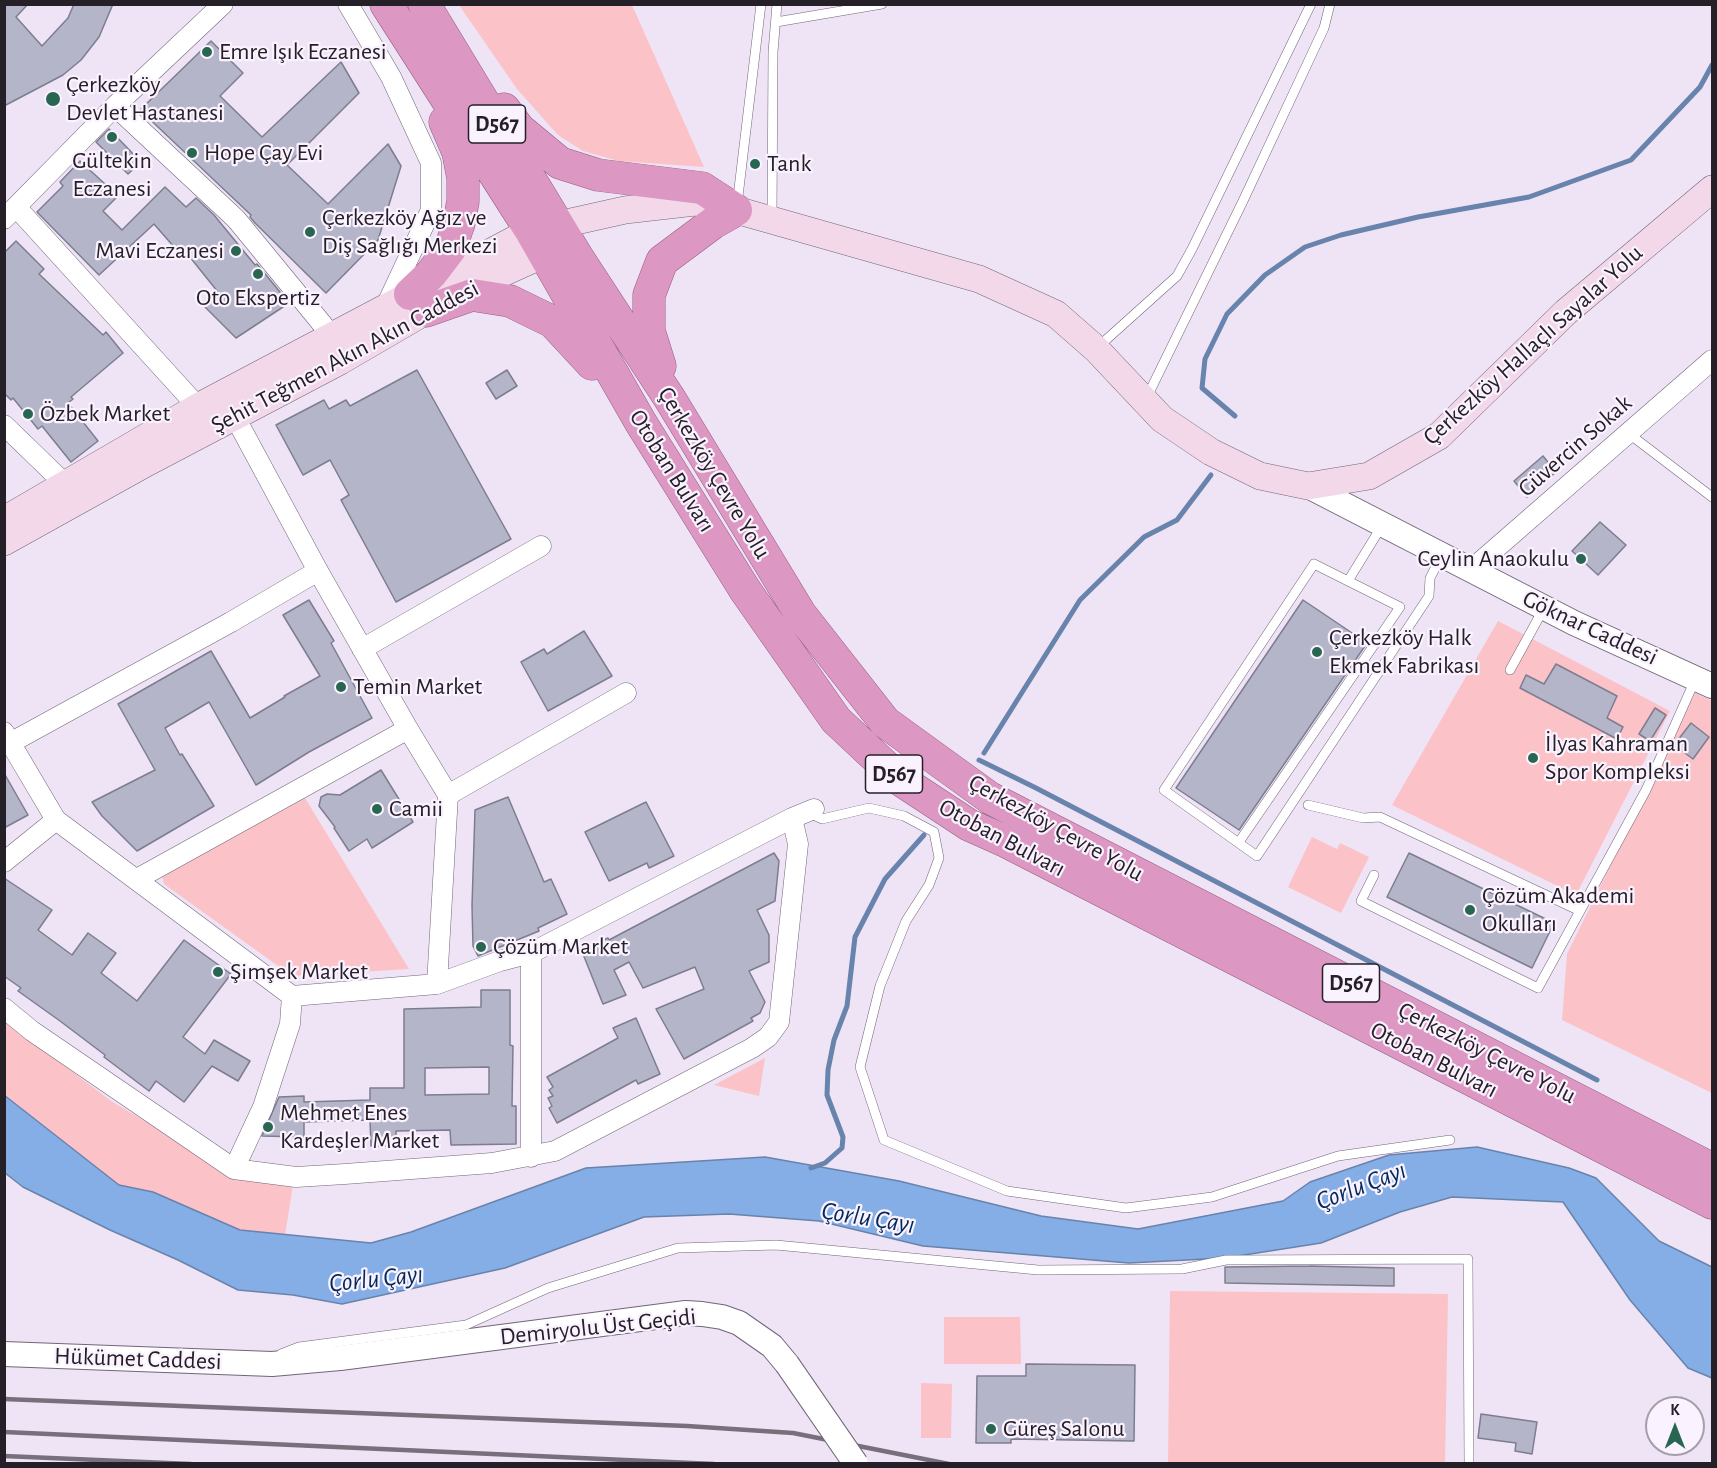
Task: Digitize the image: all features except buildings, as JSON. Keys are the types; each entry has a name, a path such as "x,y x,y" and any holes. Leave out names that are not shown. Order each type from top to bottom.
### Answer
{"highway":[{"name":"Otoban Bulvarı","path":"387,4 405,37 550,238"},
{"path":"425,4 519,129 560,163 598,175 702,188 736,210 662,261 649,295 649,330 670,399"},
{"name":"Otoban Bulvarı","path":"425,4 550,238 641,423 745,590 836,720 899,779 969,825 1029,853 1713,1203"},
{"path":"405,37 454,142 463,178 463,201 459,224 450,249 407,304"},
{"name":"Çerkezköy Çevre Yolu","path":"550,238 670,399 801,615 885,722 990,798 1713,1169"},
{"path":"407,304 472,295 510,301 552,322 581,351 641,423"}],"main road":[{"name":"Çerkezköy Hallaçlı Sayalar Yolu","path":"736,210 979,279 1056,314 1096,349 1162,419 1231,463 1260,476 1308,486 1369,476 1439,436 1566,312 1713,189"},
{"name":"Şehit Teğmen Akın Akın Caddesi","path":"4,520 198,407 332,336 550,238 736,210"},
{"name":"Şehit Teğmen Akın Akın Caddesi","path":"4,542 148,462 340,361 407,304"}],"street":[{"path":"198,407 11,213 115,106 223,4"},
{"path":"348,4 391,77 431,163 431,210 407,304"},
{"path":"115,106 236,219 332,336"},
{"name":"Güvercin Sokak","path":"1471,570 1713,360"},
{"path":"235,417 318,571 448,795 437,984"},
{"path":"4,425 66,484"},
{"name":"Göknar Caddesi","path":"1308,486 1544,608 1704,682"},
{"path":"362,649 541,546"},
{"path":"318,571 231,622 7,737 56,820 292,996 437,984 500,961 531,953 804,813"},
{"path":"448,795 626,693"},
{"path":"137,879 408,729"},
{"path":"4,1008 32,1031 234,1169 296,1177 492,1163 555,1151 672,1091 768,1037 779,1022 798,844 804,813"},
{"path":"4,862 56,820"},
{"path":"531,953 531,1156"},
{"path":"234,1169 263,1107 290,1024 292,996"},
{"name":"Demiryolu Üst Geçidi","path":"267,1364 340,1358 686,1313 722,1317 739,1323 772,1346 856,1464"},
{"name":"Hükümet Caddesi","path":"4,1354 267,1364"}],"lane":[{"path":"736,210 761,4"},
{"path":"772,220 773,52 777,4"},
{"path":"776,22 882,4"},
{"path":"1096,349 1177,276 1311,4"},
{"path":"1145,401 1243,201 1324,28 1330,4"},
{"path":"1628,433 1713,497"},
{"path":"1348,581 1383,525"},
{"path":"1239,843 1400,607 1314,564 1164,790 1239,843 1257,855 1429,596 1430,578 1443,555"},
{"path":"1510,670 1544,608"},
{"path":"1374,875 1360,901 1538,988 1704,682"},
{"path":"1308,805 1363,818 1380,817 1580,911"},
{"path":"804,813 822,819 869,808 904,816 934,832 939,858 929,885 906,921 880,986 860,1067 884,1140 1007,1191 1126,1208 1212,1197 1338,1156 1450,1140"},
{"path":"267,1364 299,1347 466,1325 548,1288 678,1248 776,1245 1038,1270 1182,1269 1226,1260 1468,1259 1469,1464"}],"shaded area":[{"path":"459,5 632,5 704,167 619,161 583,151 558,135 517,89"},
{"name":"İlyas Kahraman Spor Kompleksi","path":"1498,621 1670,711 1576,895 1392,805"},
{"path":"1695,693 1712,701 1712,1093 1562,1020 1567,954"},
{"path":"305,798 409,969 292,976 164,884 162,876"},
{"path":"1312,837 1337,849 1340,843 1369,857 1341,913 1288,887"},
{"path":"4,1020 111,1101 196,1151 293,1185 285,1235 240,1230 153,1192 119,1185 5,1095"},
{"path":"765,1058 759,1096 714,1085"},
{"path":"1170,1291 1448,1294 1445,1463 1168,1463"},
{"path":"944,1317 1020,1317 1021,1364 944,1364"},
{"path":"921,1383 952,1384 951,1438 921,1438"}],"water":[{"name":"Çorlu Çayı","path":"4,1095 119,1185 153,1192 240,1230 371,1243 411,1232 586,1168 765,1157 899,1181 1041,1216 1138,1229 1283,1201 1310,1182 1389,1155 1477,1147 1569,1168 1596,1178 1659,1241 1712,1267 1712,1378 1688,1368 1630,1300 1563,1202 1452,1197 1400,1212 1321,1243 1225,1258 1129,1263 923,1246 819,1221 729,1214 644,1217 505,1268 342,1304 293,1295 238,1290 23,1187 5,1173"}],"waterway":[{"path":"1235,416 1202,388 1205,359 1227,314 1265,275 1305,247 1341,235 1418,217 1529,197 1631,160 1700,87 1712,65"},
{"path":"984,753 1080,600 1144,537 1177,520 1211,475"},
{"path":"979,760 1597,1080"},
{"path":"811,1168 825,1163 842,1148 843,1137 827,1095 828,1070 834,1040 847,1006 855,937 885,879 924,835"}],"railway":[{"path":"4,1399 687,1426 793,1433 949,1464"},
{"path":"4,1432 714,1464"},
{"path":"4,1456 191,1464"}],"place":[{"name":"Emre Işık Eczanesi","path":"207,52"},
{"name":"Çerkezköy Devlet Hastanesi","path":"53,99"},
{"name":"Gültekin Eczanesi","path":"112,137"},
{"name":"Hope Çay Evi","path":"192,153"},
{"name":"Tank","path":"755,164"},
{"name":"Çerkezköy Ağız ve Diş Sağlığı Merkezi","path":"310,232"},
{"name":"Mavi Eczanesi","path":"236,251"},
{"name":"Oto Ekspertiz","path":"258,274"},
{"name":"Özbek Market","path":"28,414"},
{"name":"Ceylin Anaokulu","path":"1581,559"},
{"name":"Çerkezköy Halk Ekmek Fabrikası","path":"1317,652"},
{"name":"Temin Market","path":"341,687"},
{"name":"İlyas Kahraman Spor Kompleksi","path":"1533,758"},
{"name":"Camii","path":"377,809"},
{"name":"Çözüm Akademi Okulları","path":"1470,910"},
{"name":"Çözüm Market","path":"481,947"},
{"name":"Şimşek Market","path":"218,972"},
{"name":"Mehmet Enes Kardeşler Market","path":"268,1127"},
{"name":"Güreş Salonu","path":"991,1429"}]}
